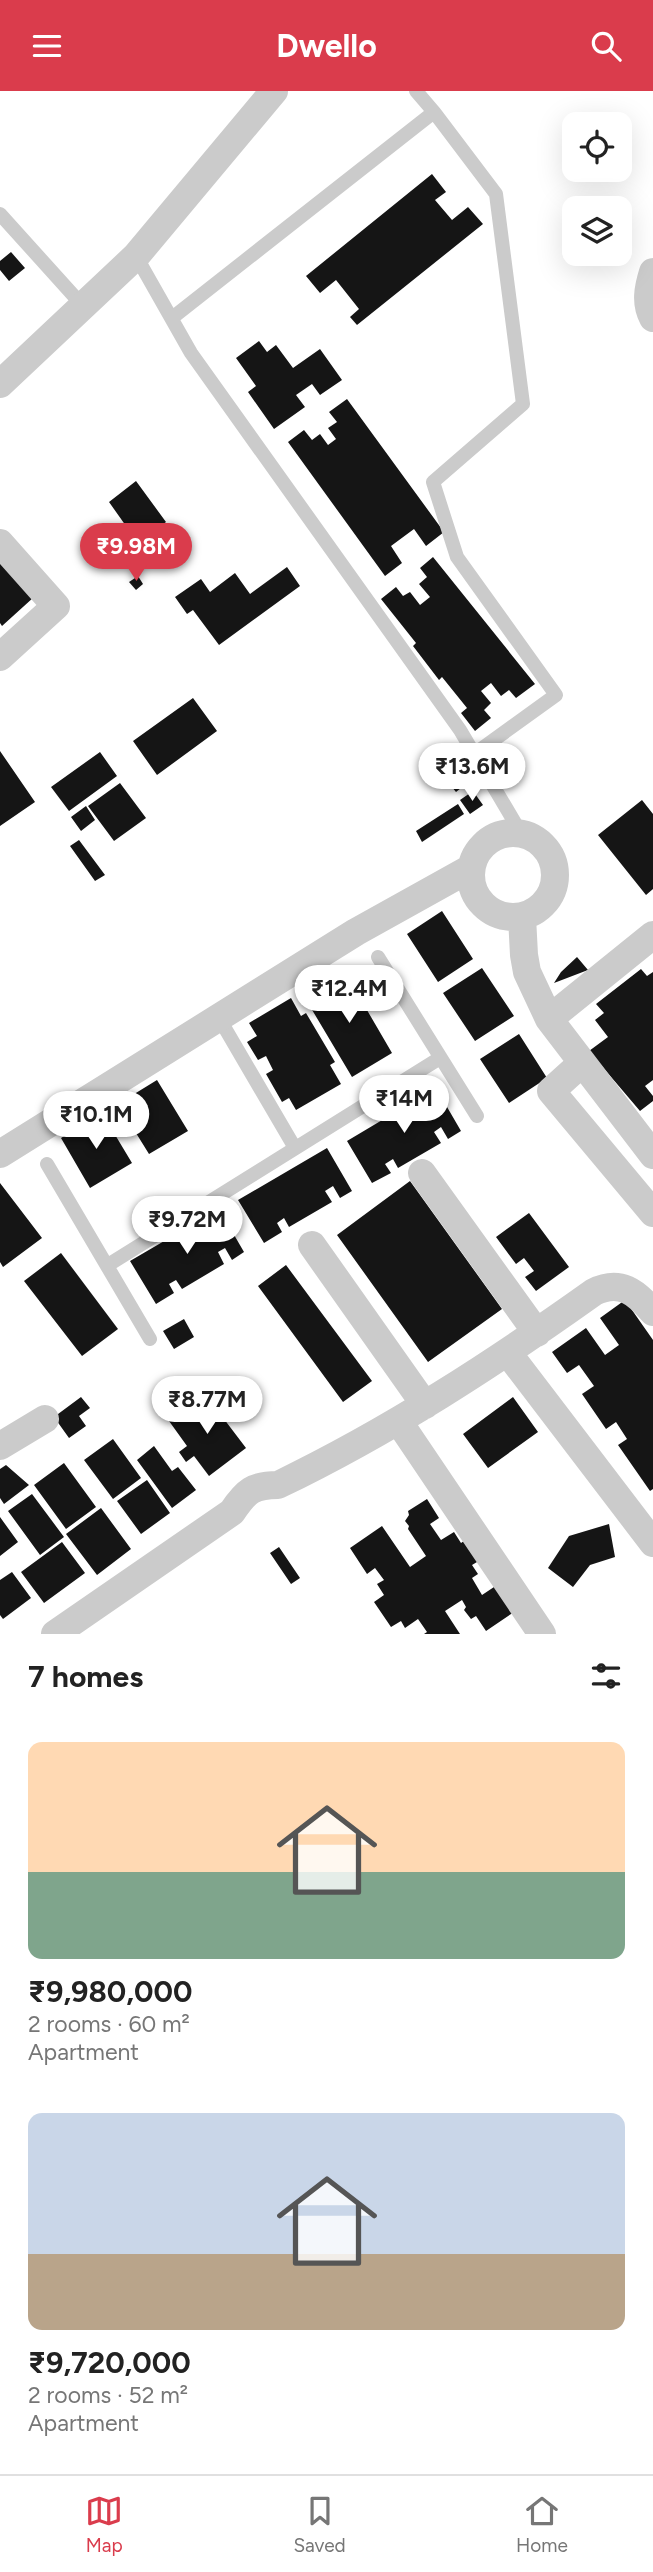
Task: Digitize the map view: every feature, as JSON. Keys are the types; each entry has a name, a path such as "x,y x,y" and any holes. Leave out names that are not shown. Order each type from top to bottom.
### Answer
{"street":[{"path":"0,384 136,256 275,91"},
{"path":"653,272 648,289 649,311 653,318"},
{"path":"0,543 56,606 0,657"},
{"path":"521,833 537,839 549,851 555,866 556,883 550,899 538,911 522,917 506,918 490,912 478,900 471,885 471,868 477,852 489,840 504,834 521,833"},
{"path":"0,1154 356,932 471,868"},
{"path":"522,917 527,972 549,1019 582,1063 649,1140"},
{"path":"549,1019 653,935"},
{"path":"582,1063 551,1091 653,1213"},
{"path":"422,1173 537,1333"},
{"path":"312,1245 425,1405"},
{"path":"55,1634 232,1513 241,1498 258,1485 278,1485 399,1422 508,1353 604,1287 619,1285 632,1291 653,1312"},
{"path":"508,1353 653,1543"},
{"path":"0,1446 45,1419"},
{"path":"399,1422 542,1634"}],"lane":[{"path":"416,91 496,194 523,404 433,482 457,557 556,695 473,755"},
{"path":"172,318 434,113"},
{"path":"0,214 83,306"},
{"path":"136,256 191,353 460,730 521,833"},
{"path":"378,957 477,1117"},
{"path":"219,1018 295,1148"},
{"path":"108,1265 440,1058"},
{"path":"47,1164 150,1339"}],"building":[{"path":"432,174 446,192 435,200 452,220 468,207 483,224 357,325 350,317 359,309 336,280 320,293 306,276"},
{"path":"11,252 25,268 9,281 0,270 0,261"},
{"path":"259,341 267,352 276,345 293,368 320,349 342,380 320,395 312,384 296,395 305,407 274,429 248,392 256,386 236,358"},
{"path":"347,399 444,532 426,546 414,529 391,546 402,563 385,576 288,442 304,430 312,440 320,434 328,445 336,439 328,428 337,422 329,412"},
{"path":"136,481 166,522 138,543 109,502"},
{"path":"433,557 535,684 516,698 509,690 501,696 491,683 481,691 491,703 484,710 491,718 475,731 461,713 467,708 442,677 439,680 413,646 416,643 381,599 396,587 403,596 410,592 420,605 430,597 419,584 427,577 420,568"},
{"path":"0,558 34,597 2,626 0,623"},
{"path":"287,567 300,586 219,645 193,610 187,614 175,597 201,579 210,592 235,573 250,594"},
{"path":"138,576 143,584 136,590 129,582"},
{"path":"193,698 217,731 157,775 133,741"},
{"path":"0,751 35,802 0,826"},
{"path":"100,752 117,776 69,811 51,787"},
{"path":"457,773 466,784 456,792 447,781"},
{"path":"120,783 146,818 114,841 88,806"},
{"path":"473,791 483,805 470,814 460,800"},
{"path":"642,800 653,814 653,889 646,895 598,835"},
{"path":"458,804 464,814 422,842 416,831"},
{"path":"86,806 95,820 81,831 71,817"},
{"path":"79,840 105,875 95,881 70,846"},
{"path":"442,911 473,959 438,982 407,934"},
{"path":"577,957 588,970 554,983 561,972"},
{"path":"482,968 514,1016 475,1041 443,993"},
{"path":"641,969 647,976 653,972 653,1080 645,1086 653,1096 653,1101 640,1111 589,1051 608,1037 595,1020 604,1013 596,1004"},
{"path":"346,974 392,1053 352,1077 305,998"},
{"path":"291,998 301,1016 306,1013 335,1062 330,1065 341,1084 296,1110 289,1098 282,1102 266,1074 273,1070 266,1056 258,1060 247,1042 257,1036 249,1023"},
{"path":"519,1034 547,1078 509,1103 480,1059"},
{"path":"157,1080 188,1131 149,1154 118,1104"},
{"path":"436,1088 461,1131 448,1139 441,1127 434,1132 441,1143 398,1168 393,1159 385,1164 391,1173 372,1183 347,1141"},
{"path":"102,1113 132,1163 90,1188 61,1138"},
{"path":"327,1148 352,1191 340,1198 333,1186 325,1191 332,1202 289,1227 284,1218 277,1223 282,1232 264,1243 238,1200"},
{"path":"410,1181 502,1309 428,1362 337,1235"},
{"path":"0,1183 42,1238 3,1267 0,1262"},
{"path":"219,1209 244,1252 232,1260 225,1248 218,1252 224,1264 182,1289 176,1280 169,1284 174,1293 156,1304 130,1261"},
{"path":"529,1213 569,1267 536,1291 525,1277 534,1271 524,1258 516,1264 496,1237"},
{"path":"61,1253 118,1329 82,1356 24,1281"},
{"path":"286,1265 372,1381 343,1402 258,1286"},
{"path":"625,1300 653,1340 653,1489 650,1491 618,1445 627,1439 616,1422 606,1429 582,1394 594,1386 579,1365 567,1373 552,1352 586,1328 605,1355 619,1345 600,1318"},
{"path":"184,1319 194,1337 174,1349 163,1331"},
{"path":"205,1394 246,1448 209,1476 194,1456 186,1462 179,1452 187,1446 169,1421"},
{"path":"81,1397 90,1408 79,1416 86,1426 69,1438 54,1417"},
{"path":"513,1397 538,1432 488,1468 463,1434"},
{"path":"113,1439 141,1478 113,1499 84,1460"},
{"path":"154,1446 172,1471 178,1467 196,1490 172,1508 137,1460"},
{"path":"64,1463 96,1507 66,1529 34,1485"},
{"path":"6,1465 29,1485 4,1504 0,1498 0,1469"},
{"path":"147,1480 170,1513 141,1534 117,1501"},
{"path":"32,1494 64,1537 40,1555 8,1511"},
{"path":"427,1499 439,1518 430,1524 441,1540 454,1532 461,1543 468,1538 482,1559 472,1565 478,1574 472,1578 482,1595 497,1585 514,1612 486,1631 476,1616 471,1619 464,1610 466,1607 462,1600 445,1611 460,1634 424,1634 427,1632 418,1619 405,1628 401,1621 391,1627 374,1602 384,1595 377,1584 384,1580 375,1568 367,1574 350,1548 382,1526 410,1567 426,1556 405,1521 409,1515 408,1511"},
{"path":"101,1508 131,1549 97,1575 66,1534"},
{"path":"0,1517 18,1542 0,1556"},
{"path":"609,1524 615,1557 590,1565 573,1587 548,1568 569,1536"},
{"path":"62,1542 85,1573 44,1603 21,1572"},
{"path":"279,1547 300,1578 291,1584 270,1553"},
{"path":"12,1572 31,1598 3,1619 0,1615 0,1580"}]}
